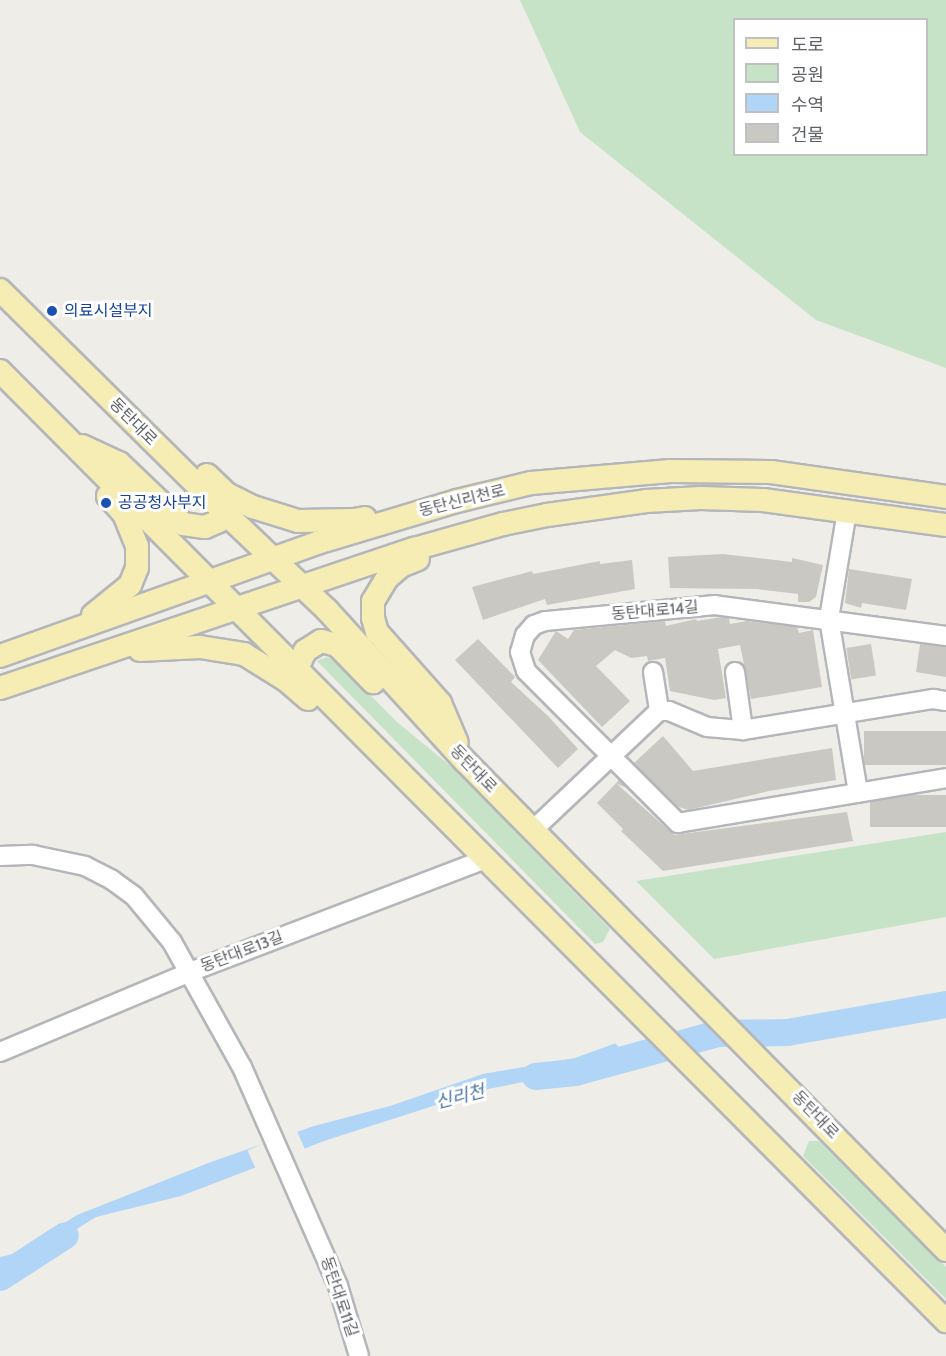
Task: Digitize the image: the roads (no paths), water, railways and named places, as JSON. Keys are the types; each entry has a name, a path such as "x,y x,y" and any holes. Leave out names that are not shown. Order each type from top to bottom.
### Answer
{"main road":[{"name":"동탄대로","path":"0,290 223,511 304,586 465,761 946,1250"},
{"path":"0,371 946,1321"},
{"path":"118,407 173,444 227,494 253,507 298,520 354,520 414,505 457,501"},
{"path":"68,439 119,463 183,525 205,527 219,521 223,511"},
{"path":"66,631 101,609 130,585 137,568 137,546 124,514 89,476 68,439"},
{"name":"동탄신리천로","path":"0,656 272,558 457,501 531,483 623,474 716,470 771,472 946,497"},
{"name":"동탄신리천로","path":"0,688 446,539 547,515 646,501 701,498 763,500 946,525"},
{"path":"465,761 440,703 377,632 373,618 373,602 380,587 401,566 449,550 518,532 547,515"},
{"path":"297,669 304,651 321,641 337,645 413,721 465,761"},
{"path":"102,653 200,647 244,654 286,680 417,789"}],"street":[{"path":"847,511 828,619 858,793"},
{"name":"동탄대로14길","path":"946,636 715,605 545,621 534,625 520,643 520,652 526,671 678,823 946,778"},
{"path":"653,672 659,711"},
{"path":"735,672 743,730"},
{"path":"533,830 659,711 669,711 707,727 743,730 933,699 946,701"},
{"path":"0,856 33,855 59,859 85,866 112,880 134,896 156,919 190,972"},
{"name":"동탄대로13길","path":"0,1052 190,972 486,859"},
{"name":"동탄대로11길","path":"190,972 242,1066 318,1238 338,1286 359,1356"}],"water":[{"path":"682,1019 691,1031 575,1072 483,1090 327,1140 181,1196 96,1217 0,1277 0,1257 17,1253 77,1215 211,1162 314,1126 390,1106 483,1074 575,1058"}],"waterway":[{"name":"신리천","path":"535,1076 575,1072 718,1033 787,1032 946,1004"},
{"name":"신리천","path":"0,1277 65,1235"}],"place":[{"name":"의료시설부지","path":"52,311"},
{"name":"공공청사부지","path":"106,503"}]}
